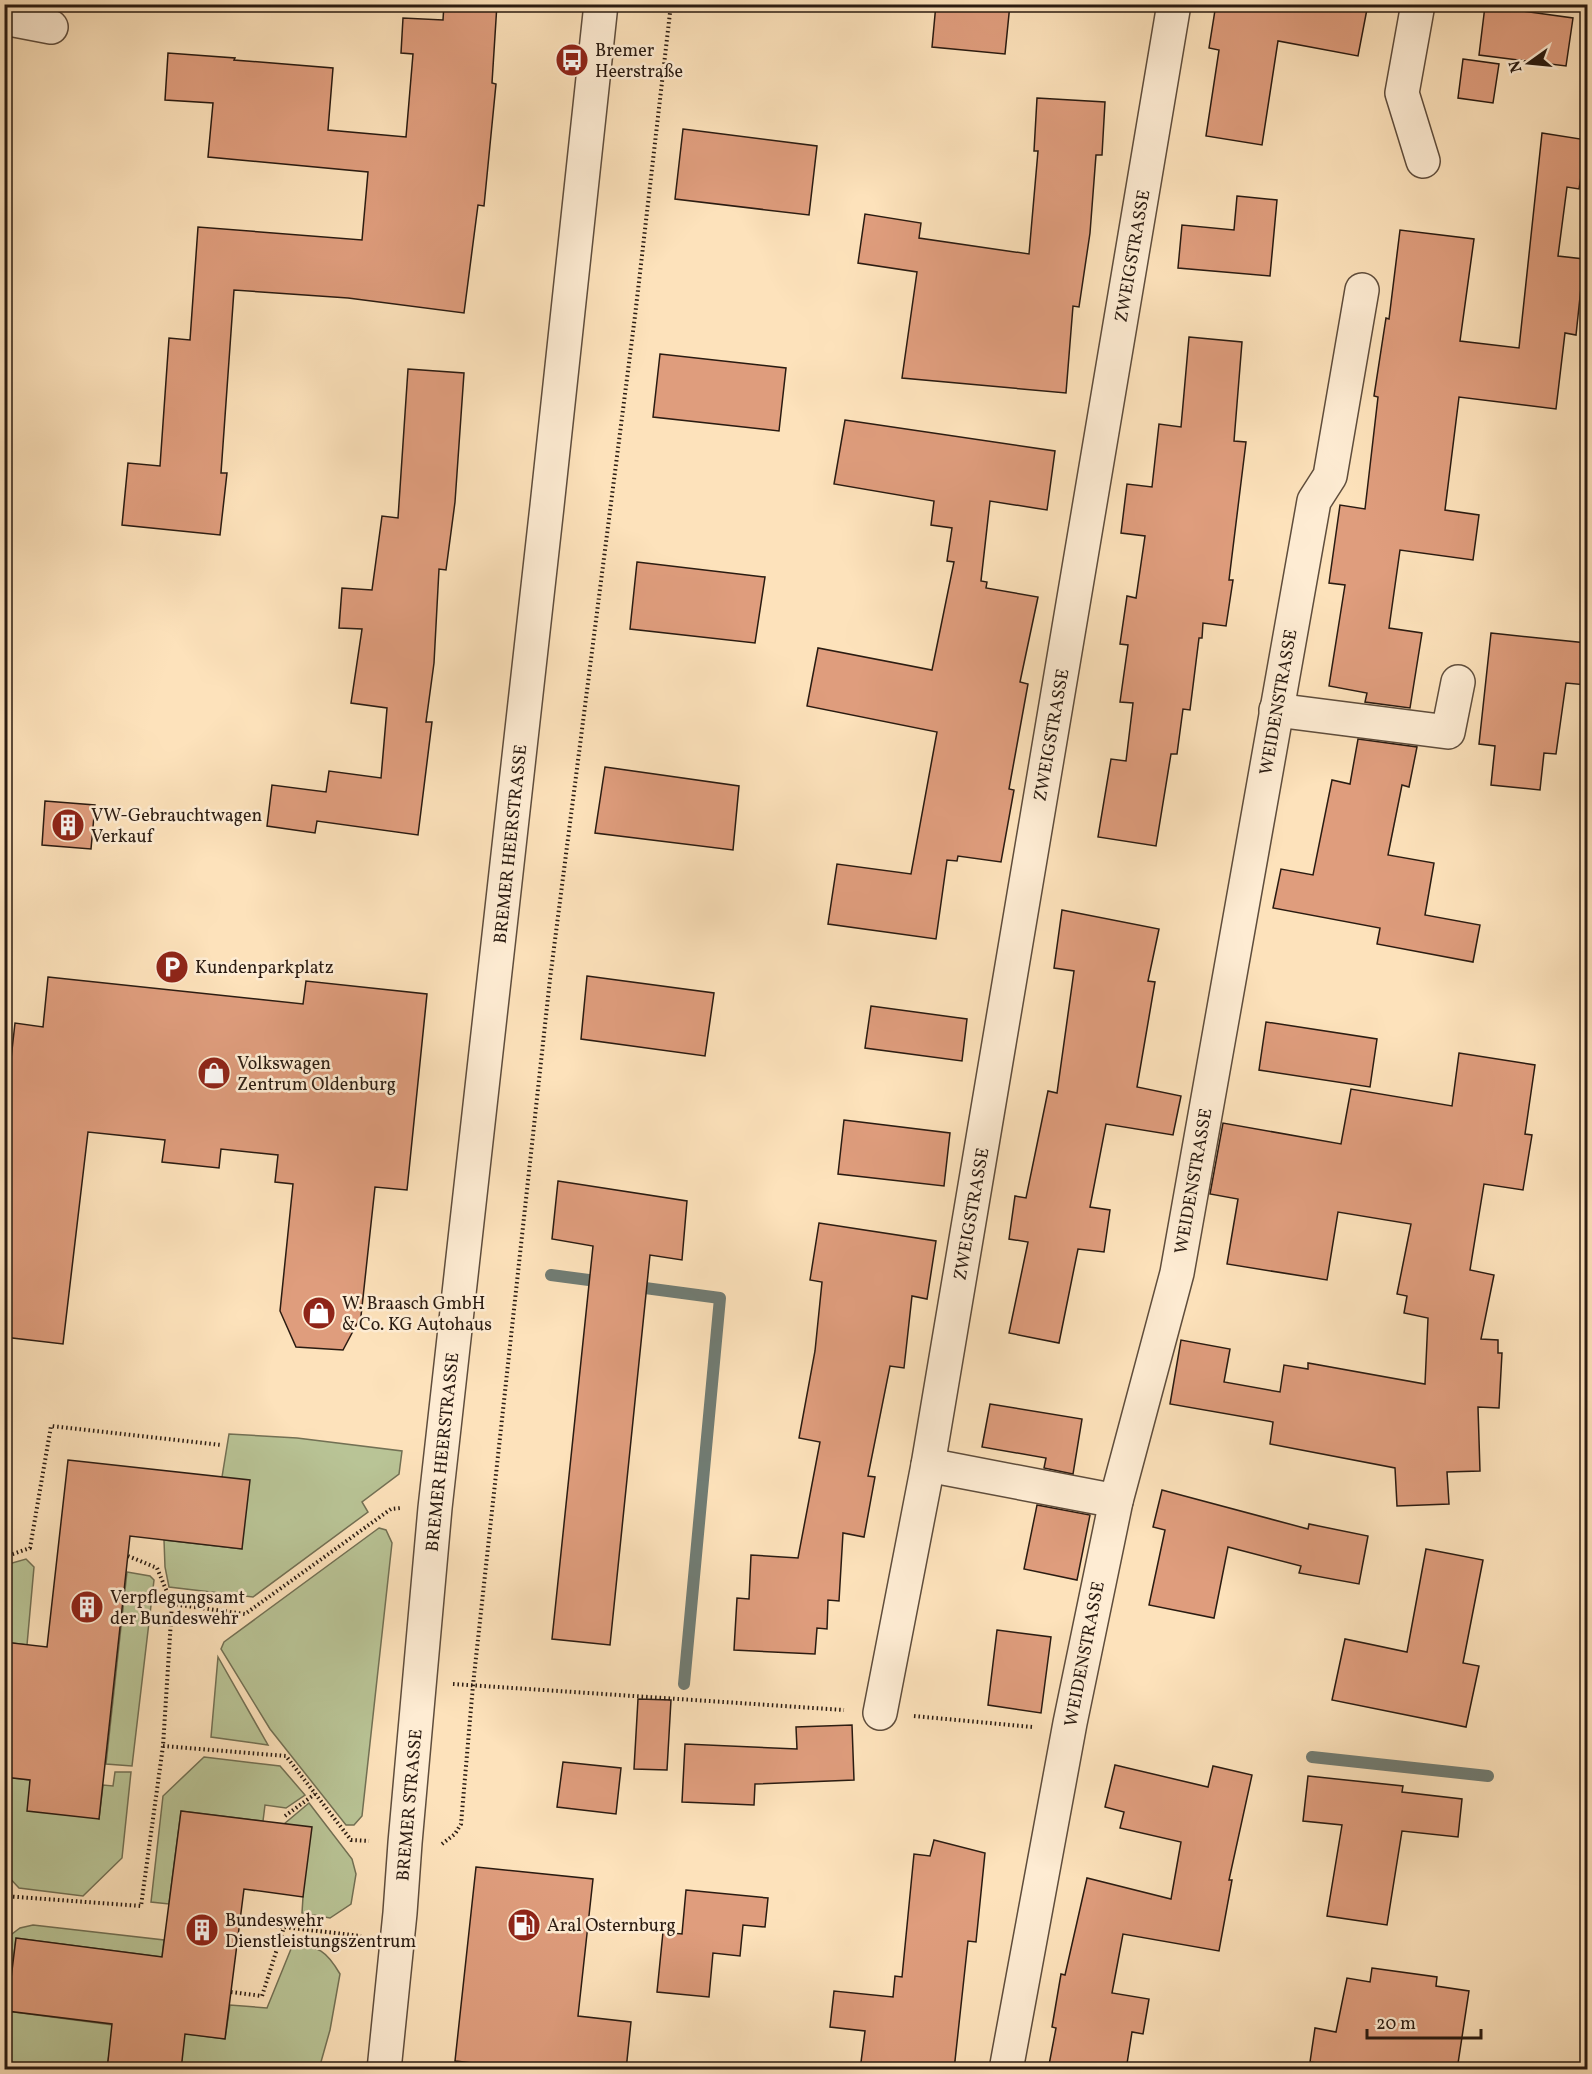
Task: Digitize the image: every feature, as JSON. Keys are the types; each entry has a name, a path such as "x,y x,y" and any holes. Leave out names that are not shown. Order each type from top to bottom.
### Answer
{"street":[{"name":"BREMER HEERSTRASSE","path":"419,1683 435,1509 601,4"},
{"name":"ZWEIGSTRASSE","path":"880,1713 928,1465 1174,4"},
{"path":"1418,4 1402,93 1423,161"},
{"path":"4,18 51,27"},
{"name":"WEIDENSTRASSE","path":"1005,2070 1069,1731 1116,1501 1177,1273 1314,501 1330,476 1362,290"},
{"path":"1276,710 1448,732 1458,682"},
{"path":"928,1465 1116,1501"},
{"name":"BREMER STRASSE","path":"384,2070 419,1683"}],"path":[{"path":"163,1746 286,1756 351,1840 441,1845 454,1834 461,1824 473,1685 550,979 635,316 671,4"},
{"path":"4,1557 30,1548 51,1426 221,1444"},
{"path":"172,1604 245,1614 391,1509 435,1509"},
{"path":"4,1896 141,1906 163,1746 172,1604 157,1568 128,1556"},
{"path":"473,1685 880,1713 1069,1731"},
{"path":"285,1816 315,1794"},
{"path":"240,1922 397,1941"},
{"path":"231,1992 262,1996 284,1927"}],"green space":[{"path":"229,1434 297,1438 402,1451 399,1474 362,1502 368,1512 253,1597 169,1587 165,1567 164,1540 242,1549 222,1477"},
{"path":"379,1528 386,1530 392,1543 362,1816 354,1825 346,1825 270,1729 221,1649 224,1642"},
{"path":"26,1559 34,1567 27,1645 5,1642 5,1565"},
{"path":"127,1572 150,1576 154,1580 132,1766 106,1764"},
{"path":"218,1657 268,1745 211,1737"},
{"path":"204,1757 280,1766 305,1795 286,1808 265,1805 263,1821 181,1811 169,1904 151,1902 163,1796"},
{"path":"115,1772 131,1772 122,1858 83,1896 19,1888 5,1873 4,1777 30,1780 99,1819 103,1785 113,1786"},
{"path":"309,1803 352,1859 356,1874 351,1904 330,1918 302,1913 303,1897 284,1824"},
{"path":"33,1925 164,1940 162,1957 16,1938 7,2011 113,2025 107,2069 5,2070 4,1940 20,1928"},
{"path":"293,1944 321,1951 340,1974 330,2030 319,2069 181,2070 181,2033 225,2039 230,2005 267,2008"}],"building":[{"path":"444,4 497,4 492,83 496,84 484,206 478,205 464,313 348,298 234,290 221,473 227,473 220,535 122,525 128,463 160,466 169,338 190,340 198,227 362,240 368,172 208,157 213,103 165,100 168,53 333,68 328,130 406,137 413,54 401,53 403,18 443,20"},
{"path":"936,4 1010,4 1005,54 932,47"},
{"path":"1216,4 1368,4 1358,56 1278,41 1262,145 1206,136 1219,50 1209,48"},
{"path":"1485,6 1573,18 1566,66 1479,55"},
{"path":"1463,59 1499,64 1493,103 1458,98"},
{"path":"1037,98 1105,102 1102,155 1096,155 1090,233 1079,307 1073,306 1066,393 902,378 917,272 858,263 865,214 921,223 919,238 1029,254 1038,151 1034,151"},
{"path":"683,129 817,146 809,215 675,199"},
{"path":"1542,133 1587,140 1579,189 1567,187 1558,256 1584,259 1576,335 1565,333 1556,409 1459,397 1445,510 1479,515 1473,560 1400,550 1389,628 1422,633 1410,708 1365,702 1367,693 1329,686 1345,585 1329,583 1340,505 1365,509 1378,397 1374,396 1386,318 1389,319 1400,230 1474,239 1460,341 1519,348"},
{"path":"1237,196 1277,200 1270,276 1178,268 1182,225 1234,230"},
{"path":"1189,337 1242,342 1234,441 1246,442 1229,580 1233,580 1226,626 1203,623 1190,710 1183,709 1177,754 1171,754 1156,846 1098,837 1111,759 1126,761 1133,703 1120,702 1128,645 1120,644 1127,596 1136,598 1145,536 1121,533 1127,484 1152,487 1159,424 1181,427"},
{"path":"660,354 786,368 779,431 653,417"},
{"path":"408,369 464,373 455,502 446,570 439,569 434,663 426,722 432,722 418,835 317,821 315,833 267,826 272,785 326,792 329,771 381,778 387,708 351,703 362,629 339,628 342,588 372,590 382,516 398,518"},
{"path":"845,420 1055,451 1047,510 990,501 981,581 987,582 986,588 1038,597 1020,682 1028,684 1009,789 1014,790 1001,862 958,856 957,861 947,860 936,939 828,924 837,864 911,874 937,732 807,706 818,648 932,670 954,562 947,561 952,528 931,525 934,501 834,484"},
{"path":"637,562 765,577 755,643 630,629"},
{"path":"1491,633 1587,643 1587,685 1566,683 1556,754 1544,753 1540,790 1491,785 1495,746 1479,744"},
{"path":"1358,739 1417,747 1409,787 1402,785 1388,855 1434,863 1425,915 1480,925 1473,962 1377,944 1380,928 1273,908 1281,869 1313,875 1332,780 1350,784"},
{"path":"605,767 739,786 733,850 595,833"},
{"name":"VW-Gebrauchtwagen Verkauf","path":"45,801 95,805 91,849 42,845"},
{"path":"1062,910 1159,929 1148,981 1155,982 1137,1087 1181,1096 1173,1135 1106,1124 1090,1207 1110,1210 1104,1252 1078,1249 1059,1343 1009,1333 1028,1242 1009,1239 1015,1196 1026,1198 1048,1091 1057,1093 1074,971 1054,968"},
{"path":"587,976 714,993 705,1056 581,1039"},
{"path":"48,977 303,1004 306,981 427,994 407,1190 375,1187 361,1316 343,1350 296,1347 280,1311 293,1184 275,1182 278,1155 221,1149 219,1168 162,1162 165,1140 88,1132 63,1344 4,1337 4,1122 15,1023 43,1027"},
{"path":"871,1006 967,1019 962,1061 865,1048"},
{"path":"1266,1022 1377,1039 1370,1087 1259,1070"},
{"path":"1459,1053 1535,1065 1525,1134 1532,1135 1523,1190 1484,1184 1470,1270 1494,1275 1481,1339 1498,1340 1498,1353 1502,1353 1499,1408 1478,1407 1480,1471 1447,1472 1449,1504 1397,1506 1395,1468 1270,1444 1273,1422 1170,1404 1181,1340 1230,1349 1224,1382 1280,1392 1284,1365 1308,1369 1308,1363 1425,1384 1428,1318 1404,1313 1407,1296 1397,1294 1411,1224 1338,1212 1327,1280 1227,1264 1238,1199 1210,1194 1223,1123 1341,1144 1351,1089 1452,1106"},
{"path":"844,1120 950,1133 944,1186 838,1174"},
{"path":"558,1181 687,1201 682,1260 650,1255 610,1645 552,1639 593,1246 552,1239"},
{"path":"819,1223 936,1241 927,1299 912,1296 904,1368 890,1366 868,1476 875,1477 864,1537 843,1533 839,1601 828,1600 827,1629 817,1628 815,1654 734,1650 737,1598 749,1599 751,1555 798,1558 820,1442 799,1438 815,1351 822,1282 810,1280"},
{"path":"990,1404 1082,1419 1073,1474 1044,1468 1046,1458 982,1447"},
{"name":"Verpflegungsamt der Bundeswehr","path":"68,1460 250,1480 242,1549 130,1536 99,1819 27,1811 30,1780 4,1777 4,1642 47,1647"},
{"path":"1162,1490 1308,1529 1309,1524 1368,1536 1359,1584 1299,1573 1301,1566 1228,1547 1214,1618 1149,1605 1165,1530 1153,1527"},
{"path":"1037,1505 1090,1515 1077,1580 1024,1569"},
{"path":"1426,1549 1483,1560 1463,1663 1479,1666 1466,1727 1332,1700 1345,1639 1407,1652"},
{"path":"997,1630 1051,1637 1041,1713 988,1705"},
{"path":"638,1699 671,1700 667,1770 634,1769"},
{"path":"852,1725 854,1780 755,1784 754,1805 682,1802 685,1744 797,1749 796,1727"},
{"path":"563,1762 621,1768 616,1814 557,1807"},
{"path":"1115,1765 1208,1787 1213,1766 1252,1775 1229,1880 1232,1880 1219,1951 1123,1934 1112,1993 1149,1999 1143,2034 1132,2032 1126,2070 1048,2070 1056,2028 1052,2027 1061,1974 1065,1975 1087,1878 1171,1899 1181,1842 1120,1828 1124,1812 1105,1807"},
{"path":"1308,1776 1403,1786 1402,1792 1462,1799 1458,1837 1402,1831 1387,1925 1327,1916 1342,1825 1303,1821"},
{"name":"Bundeswehr Dienstleistungszentrum","path":"181,1811 312,1827 303,1897 244,1889 225,2039 185,2034 181,2070 107,2070 112,2024 7,2011 16,1938 162,1957"},
{"path":"934,1840 985,1853 976,1942 968,1941 954,2070 860,2070 865,2031 830,2027 834,1991 893,1997 895,1976 902,1977 914,1854 930,1856"},
{"path":"476,1867 593,1879 578,2016 631,2022 626,2070 537,2070 455,2061"},
{"path":"686,1890 768,1898 765,1927 743,1925 740,1956 713,1953 709,1997 657,1992 663,1932 682,1934"},
{"path":"1372,1968 1437,1977 1436,1986 1469,1991 1457,2070 1361,2070 1310,2062 1315,2028 1336,2032 1347,1978 1370,1982"}],"waterway":[{"path":"551,1275 604,1282"},
{"path":"630,1286 720,1298 684,1684"},
{"path":"1312,1757 1488,1776"}],"place":[{"name":"Bremer Heerstraße","path":"572,60"},
{"name":"VW-Gebrauchtwagen Verkauf","path":"68,825"},
{"name":"Kundenparkplatz","path":"172,967"},
{"name":"Volkswagen Zentrum Oldenburg","path":"214,1073"},
{"name":"W. Braasch GmbH & Co. KG Autohaus","path":"319,1313"},
{"name":"Verpflegungsamt der Bundeswehr","path":"87,1607"},
{"name":"Aral Osternburg","path":"524,1925"},
{"name":"Bundeswehr Dienstleistungszentrum","path":"202,1930"}]}
